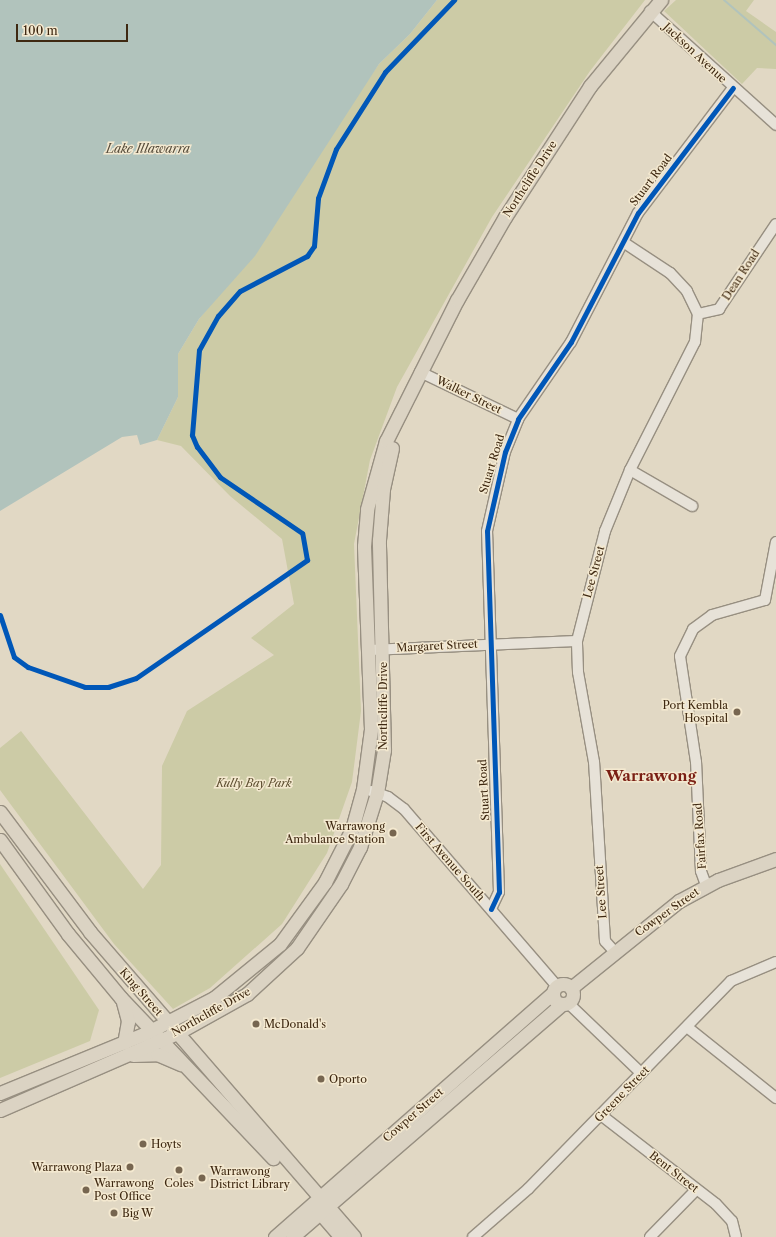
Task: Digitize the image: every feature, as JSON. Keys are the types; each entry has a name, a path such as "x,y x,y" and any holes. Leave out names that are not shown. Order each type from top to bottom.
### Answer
{"main road":[{"name":"Northcliffe Drive","path":"0,1110 116,1058 157,1035 168,1022 232,985 293,930 341,853 363,789 370,729 369,650 364,546 367,509 386,441 420,372 505,217 590,86 650,11 661,0"},
{"name":"Northcliffe Drive","path":"0,1093 124,1043 177,1032 247,994 297,948 341,884 360,847 377,792 384,750 378,540 383,488 393,442 420,372"},
{"name":"King Street","path":"0,812 90,932 177,1032 320,1205 341,1237"},
{"name":"King Street","path":"0,840 68,934 122,998 320,1205 354,1237"},
{"name":"Cowper Street","path":"571,988 650,921 706,885 776,859"},
{"path":"571,988 573,998 565,1004 555,990 571,988"},
{"name":"Cowper Street","path":"292,1237 320,1205 555,990"},
{"path":"122,998 128,1021 124,1043"},
{"name":"Cowper Street","path":"275,1237 320,1205 565,1004"},
{"path":"116,1058 157,1054 190,1069"}],"street":[{"name":"Jackson Avenue","path":"650,11 733,88 776,125"},
{"name":"Stuart Road","path":"491,909 499,892 488,644 487,530 493,490 518,419 571,342 638,213 733,88"},
{"name":"Dean Road","path":"698,314 719,309 776,224"},
{"path":"623,242 670,273 687,291 698,314"},
{"name":"Lee Street","path":"614,951 605,941 594,762 578,672 577,641 605,531 630,470 695,342 698,314"},
{"name":"Walker Street","path":"420,372 518,419"},
{"path":"630,470 692,506"},
{"name":"Fairfax Road","path":"706,885 701,871 696,762 680,656 683,643 694,629 712,615 765,600 776,542"},
{"name":"Margaret Street","path":"369,650 577,641"},
{"name":"First Avenue South","path":"363,789 377,792 404,809 491,909 555,990"},
{"name":"Greene Street","path":"473,1237 601,1115 731,981 776,962"},
{"path":"565,1004 641,1073"},
{"path":"687,1027 776,1098"},
{"name":"Bent Street","path":"601,1115 696,1190 732,1221 736,1237"},
{"path":"650,1237 696,1190"}],"green space":[{"name":"Kully Bay Park","path":"437,0 645,0 590,71 492,217 397,387 370,460 354,544 361,711 352,782 327,853 282,924 210,988 173,1009 114,944 0,790 0,748 21,731 143,889 161,865 162,766 187,711 274,655 251,638 294,604 282,539 230,496 181,446 157,440 178,397 178,354 199,319 224,288 379,64 410,34"},
{"path":"676,0 754,0 746,11 776,32 776,69 757,68 742,84 664,11"},
{"path":"0,864 99,1010 90,1041 0,1078"}],"water":[{"name":"Lake Illawarra","path":"0,0 437,0 410,34 379,64 255,256 199,319 178,354 178,397 157,440 140,445 137,435 122,437 0,511"}],"waterway":[{"path":"724,0 776,45"}],"cycle path":[{"path":"0,615 14,657 28,667 85,687 108,687 136,678 307,560 302,533 220,477 197,447 192,435 199,350 218,316 240,291 307,256 314,246 318,198 336,149 385,72 454,0"},
{"path":"491,909 499,892 487,531 505,452 518,419 571,342 638,213 733,88"}],"place":[{"name":"Port Kembla Hospital","path":"737,712"},
{"name":"Warrawong Ambulance Station","path":"393,833"},
{"name":"McDonald's","path":"256,1024"},
{"name":"Oporto","path":"321,1079"},
{"name":"Hoyts","path":"143,1144"},
{"name":"Warrawong Plaza","path":"130,1167"},
{"name":"Coles","path":"179,1170"},
{"name":"Warrawong District Library","path":"202,1178"},
{"name":"Warrawong Post Office","path":"86,1190"},
{"name":"Big W","path":"114,1213"}],"district":[{"name":"Warrawong","path":"651,776"}]}
